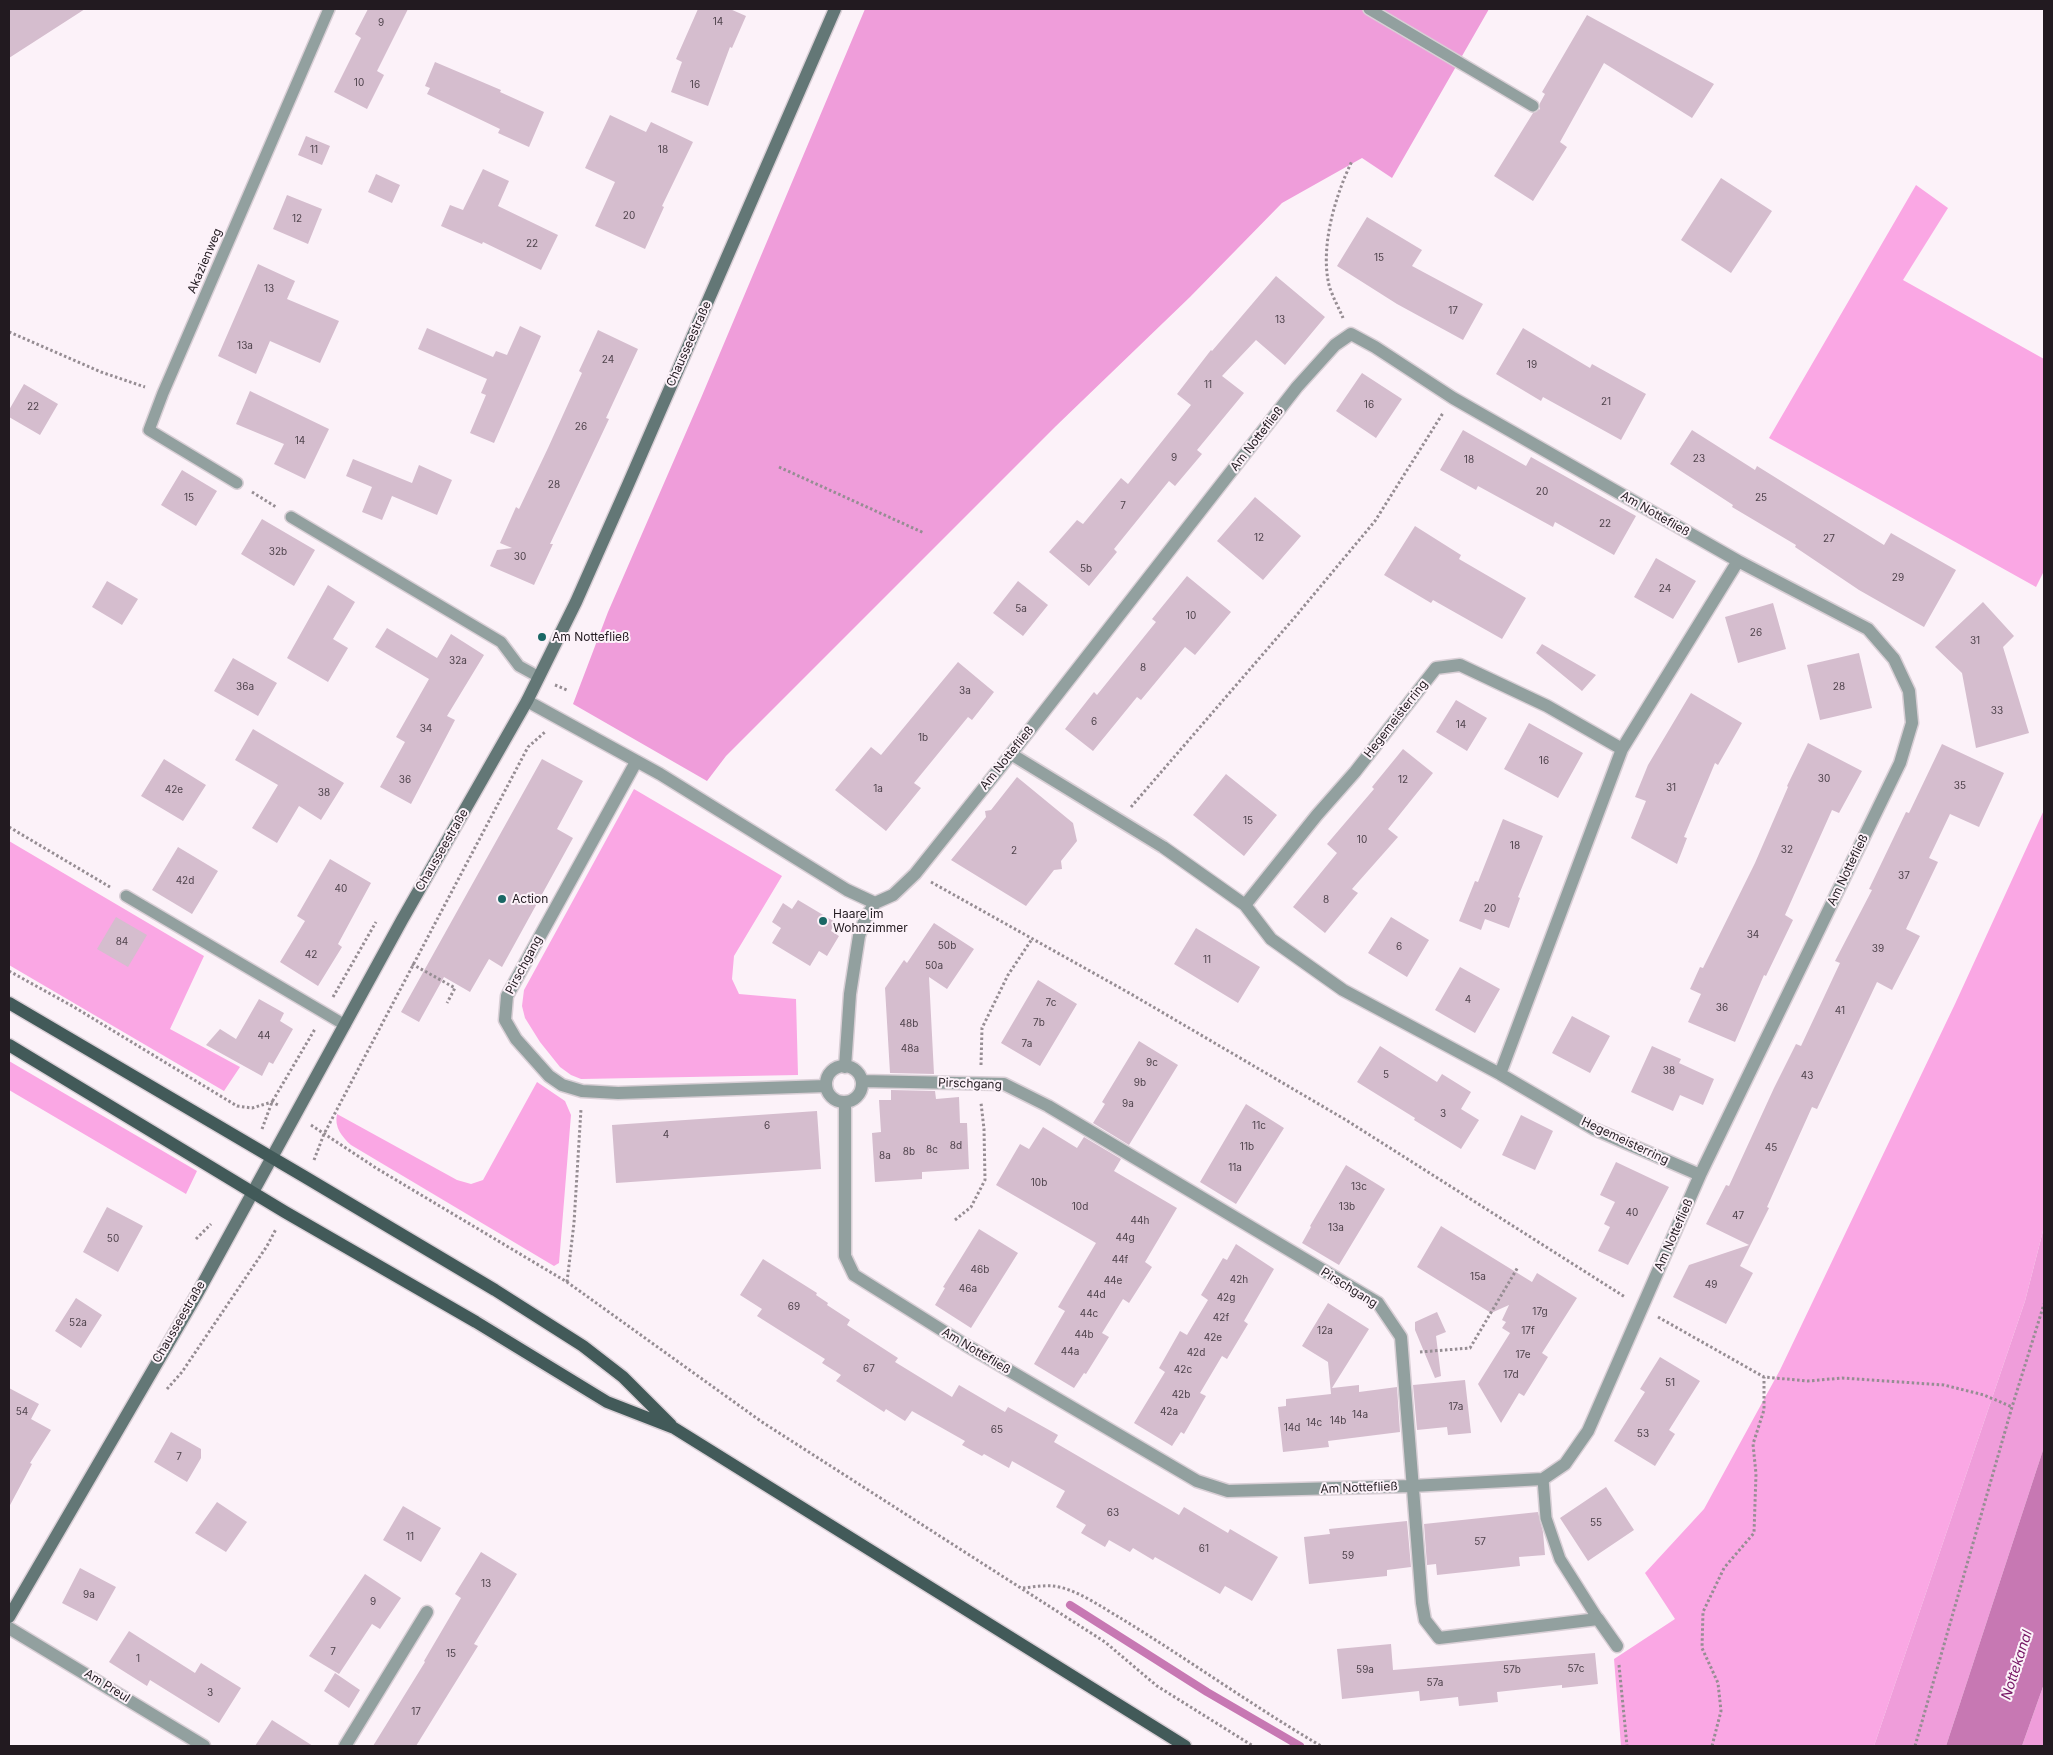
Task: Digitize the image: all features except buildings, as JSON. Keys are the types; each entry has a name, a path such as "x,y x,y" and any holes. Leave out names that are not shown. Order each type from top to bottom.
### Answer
{"main road":[{"name":"Chausseestraße","path":"9,1617 196,1296 345,1024 527,701 576,602 835,9"},
{"path":"9,1003 495,1290 583,1346 623,1376 674,1428"},
{"path":"9,1045 253,1192 476,1322 607,1402 674,1428 1185,1746"}],"street":[{"name":"Am Nottefließ","path":"845,1102 845,1256 854,1275 964,1344 1197,1481 1228,1491 1412,1486 1543,1479 1565,1464 1588,1430 1700,1175 1900,763 1912,723 1909,692 1894,659 1868,629 1738,562 1452,398 1375,347 1351,334 1335,345 1298,387 915,874 893,895 875,903"},
{"path":"1500,1074 1622,749 1738,562"},
{"name":"Hegemeisterring","path":"1245,905 1317,815 1355,772 1436,668 1460,665 1547,706 1622,749"},
{"path":"527,701 556,715 660,774 847,890 875,903 865,919 859,936 850,994 845,1067"},
{"name":"Hegemeisterring","path":"1011,754 1163,847 1245,905 1271,939 1343,990 1500,1074 1594,1129 1700,1175"},
{"name":"Pirschgang","path":"636,762 507,996 505,1020 516,1039 550,1076 562,1085 582,1091 618,1093 826,1086"},
{"path":"845,1067 856,1071 862,1081 858,1095 852,1100 845,1102 832,1098 826,1086 827,1078 832,1072 838,1068 845,1067"},
{"name":"Pirschgang","path":"862,1081 1004,1084 1048,1106 1378,1303 1401,1337 1412,1486 1425,1620 1439,1638 1598,1619"},
{"path":"345,1746 427,1612"},
{"path":"1598,1619 1617,1646"},
{"name":"Am Preul","path":"9,1628 204,1746"}],"lane":[{"name":"Akazienweg","path":"237,483 149,430 163,393 329,9"},
{"path":"1369,9 1533,106"},
{"path":"291,517 501,642 519,666 539,677"},
{"path":"126,896 345,1024"},
{"path":"1543,1479 1546,1518 1560,1559 1598,1619"}],"path":[{"path":"1351,334 1330,286 1328,264 1329,229 1344,178 1352,161"},
{"path":"9,332 101,372 163,393"},
{"path":"1120,821 1375,521 1452,398"},
{"path":"779,467 924,533"},
{"path":"237,483 291,517"},
{"path":"556,715 546,732 528,747 324,1134 376,1168 567,1282 762,1422 1105,1642 1157,1686 1252,1746"},
{"path":"9,827 126,896"},
{"path":"915,874 1131,994 1346,1120 1642,1308 1764,1377 1808,1381 1842,1378 1944,1385 1984,1395 2012,1407"},
{"path":"9,971 74,1007 237,1106 252,1108 272,1102 377,920"},
{"path":"412,964 455,988 447,1003"},
{"path":"567,1282 574,1223 582,1091"},
{"path":"204,1224 209,1228"},
{"path":"162,1393 182,1372 258,1257"},
{"path":"1402,1353 1470,1348 1518,1267"},
{"path":"1915,1746 2012,1407 2044,1304"},
{"path":"1712,1746 1721,1711 1718,1683 1702,1648 1703,1612 1724,1568 1754,1533 1756,1474 1753,1444 1764,1410 1764,1377"},
{"path":"1022,1588 1054,1586 1072,1592 1100,1606 1168,1647 1289,1728 1321,1746"},
{"path":"1617,1646 1625,1710 1627,1746"}],"shaded area":[{"path":"865,9 1489,9 1392,178 1362,158 1282,203 1190,297 1056,426 726,756 707,781 573,704 608,612 701,398"},
{"path":"1916,185 1948,208 1903,280 2044,359 2044,571 2036,587 1769,438"},
{"path":"634,789 782,876 734,956 732,979 739,994 796,999 798,1075 581,1079 560,1067 540,1042 525,1018 522,1006 524,990"},
{"path":"2044,810 2044,1227 2025,1301 1874,1746 1621,1746 1614,1659 1675,1619 1645,1573 1704,1509 1780,1370 1955,1004"},
{"path":"9,841 204,956 170,1029 240,1067 224,1091 9,965"},
{"path":"9,1061 197,1171 186,1194 9,1090"},
{"path":"537,1082 565,1101 571,1115 559,1263 554,1266 351,1145 342,1135 336,1119 337,1114 457,1180 471,1184 483,1180"},
{"path":"2044,1227 2044,1447 1946,1746 1874,1746 2025,1301"},
{"path":"2044,1684 2044,1746 2022,1746"}],"water":[{"name":"Nottekanal","path":"2044,1447 2044,1684 2022,1746 1946,1746"}],"waterway":[{"path":"1070,1605 1207,1692 1300,1746"}],"place":[{"name":"Am Nottefließ","path":"542,637"},
{"name":"Action","path":"502,899"},
{"name":"Haare im Wohnzimmer","path":"823,921"}]}
